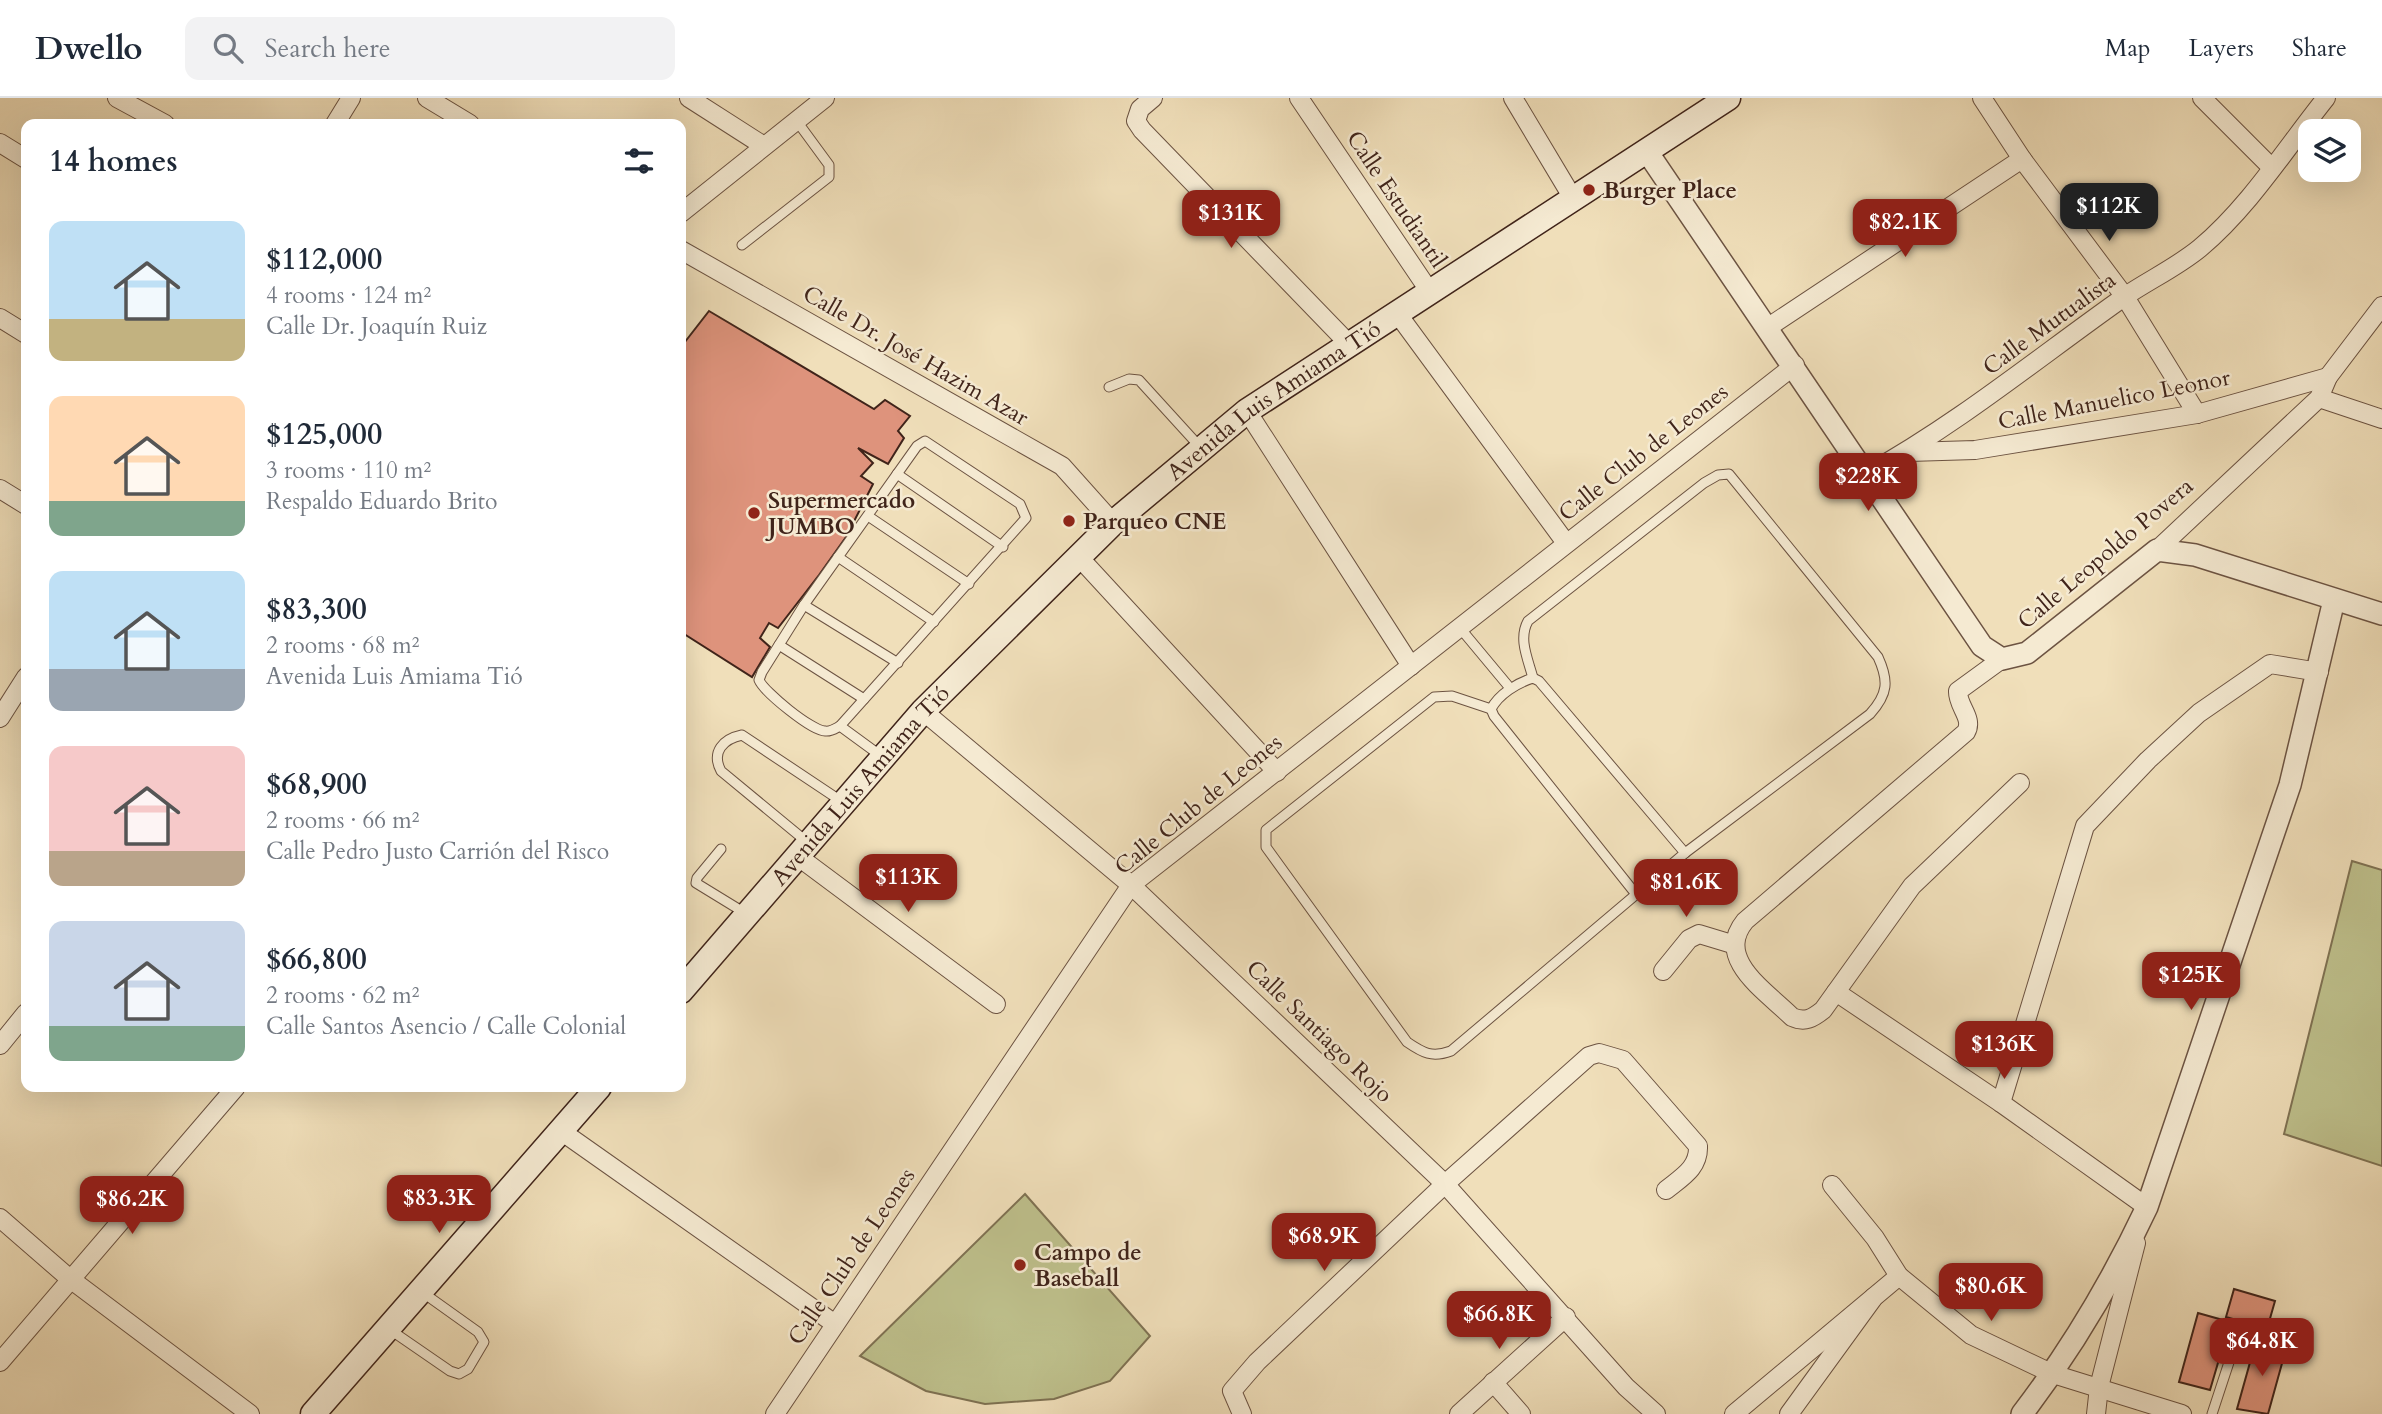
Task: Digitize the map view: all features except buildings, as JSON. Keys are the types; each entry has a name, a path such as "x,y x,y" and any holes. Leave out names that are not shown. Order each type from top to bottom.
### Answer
{"main road":[{"name":"Avenida Luis Amiama Tió","path":"686,985 923,711 1077,555 1113,523 1247,411 1648,153 1728,98"},
{"path":"313,1414 595,1092"}],"street":[{"path":"117,98 155,119"},
{"path":"338,119 351,98"},
{"path":"426,98 462,119"},
{"path":"689,98 764,146"},
{"path":"686,209 825,98"},
{"path":"1153,98 1137,116 1136,121 1142,130 1349,344"},
{"name":"Calle Estudiantil","path":"1299,98 1430,292"},
{"path":"1513,98 1574,200"},
{"path":"1982,98 2022,159 2125,297 2197,414"},
{"path":"2202,98 2272,167"},
{"name":"Calle Mutualista","path":"1867,474 1907,452 2004,387 2125,297 2199,248 2231,218 2326,98"},
{"path":"0,143 21,156"},
{"path":"1648,153 1795,365 1982,646 2002,659 1958,691 1969,720 1966,732 1745,921 1735,933 1732,944 1739,963 1792,1017 1798,1020 1814,1017 1836,992 1912,886 2020,783"},
{"path":"1767,328 2022,159"},
{"name":"Calle Dr. José Hazim Azar","path":"686,253 1062,466 1113,523"},
{"path":"2382,306 2328,377 2319,398 2382,419"},
{"path":"1397,313 1566,543"},
{"path":"0,318 21,331"},
{"name":"Calle Club de Leones","path":"775,1414 1131,885 1795,365"},
{"name":"Calle Manuelico Leonor","path":"1907,452 1975,450 2197,414 2328,377"},
{"name":"Calle Leopoldo Povera","path":"2002,659 2026,653 2157,550 2319,398"},
{"path":"1247,411 1411,666"},
{"path":"0,489 21,502"},
{"path":"2157,550 2194,555 2382,614"},
{"path":"1077,555 1277,772"},
{"path":"2096,1414 2099,1387 2145,1213 2290,785 2334,600"},
{"path":"2001,1102 2085,826 2148,760 2199,713 2270,664 2319,672"},
{"path":"0,718 21,685"},
{"name":"Calle Santiago Rojo","path":"923,711 1131,885 1445,1184 1626,1387 1656,1414"},
{"path":"802,849 996,1003"},
{"path":"1662,971 1689,939 1699,934 1732,944"},
{"path":"1836,992 2001,1102 2145,1213"},
{"path":"0,1045 21,1019"},
{"path":"1242,1414 1232,1391 1257,1362 1445,1184 1589,1056 1599,1053 1623,1060 1698,1146 1699,1157 1692,1168 1666,1190"},
{"path":"0,1362 69,1278 232,1092"},
{"path":"561,1131 835,1324"},
{"path":"1832,1185 1875,1238 1899,1276 1971,1335 2053,1374 2182,1414"},
{"path":"2022,1414 2053,1374 2145,1213"},
{"path":"0,1218 69,1278 250,1414"},
{"path":"1734,1414 1899,1276"},
{"path":"1789,1414 1874,1297"},
{"path":"1459,1414 1566,1317"},
{"path":"1493,1382 1521,1414"}],"lane":[{"path":"742,245 829,177 829,164 796,120"},
{"path":"1109,387 1129,379 1139,380 1202,448"},
{"path":"925,441 1009,496 1026,511 1026,519 840,726 832,730 818,729 766,691 759,680 804,605 897,474 917,446 925,441"},
{"path":"897,474 1003,547"},
{"path":"1635,893 1491,709 1452,696 1434,697 1266,830 1263,837 1265,847 1407,1042 1424,1054 1438,1056 1451,1051 1635,893 1870,714 1882,700 1887,688 1885,673 1878,657 1736,479 1729,474 1718,475 1703,483 1528,621 1523,630 1523,641 1533,678 1539,681 1685,853"},
{"path":"868,516 969,584"},
{"path":"838,557 934,622"},
{"path":"804,605 898,663"},
{"path":"1460,628 1510,688"},
{"path":"779,645 864,699"},
{"path":"1491,709 1510,688 1533,678"},
{"path":"840,726 883,757"},
{"path":"802,849 721,771 716,761 718,749 729,738 742,736 843,802"},
{"path":"721,849 697,878 696,883 746,914"},
{"path":"390,1329 450,1371 459,1374 468,1369 484,1342 478,1332 421,1291"},
{"path":"2212,1414 2238,1335"}],"green space":[{"path":"2352,861 2382,870 2382,1166 2284,1134"},
{"name":"Campo de Baseball","path":"1025,1194 1150,1336 1110,1381 1054,1399 985,1404 926,1391 860,1356"}],"place":[{"name":"Burger Place","path":"1589,190"},
{"name":"Supermercado JUMBO","path":"754,513"},
{"name":"Parqueo CNE","path":"1069,521"},
{"name":"Campo de Baseball","path":"1020,1265"}]}
